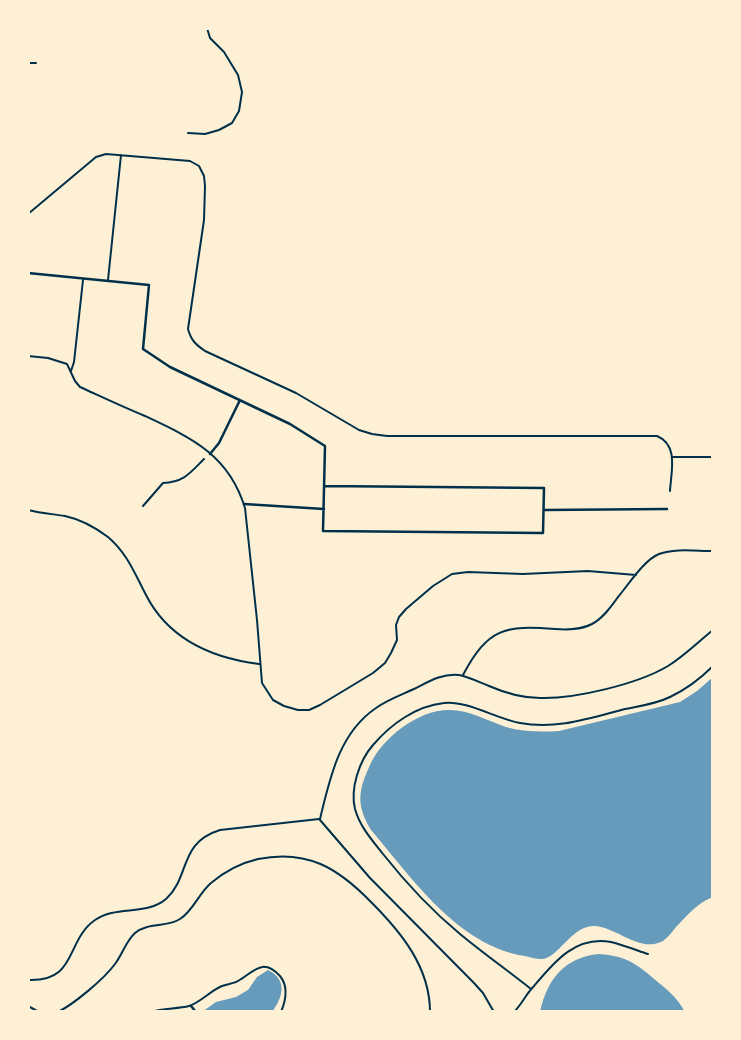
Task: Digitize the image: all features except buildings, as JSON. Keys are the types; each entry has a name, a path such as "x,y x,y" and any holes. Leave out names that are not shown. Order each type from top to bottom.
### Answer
{"street":[{"path":"28,273 149,285 143,349 170,367 290,424 325,446 324,486 324,509 323,531 543,533 544,488 324,486"},
{"path":"210,454 219,443 240,400"},
{"path":"244,505 324,509"},
{"path":"544,510 667,509"},
{"path":"191,1006 195,1012"}],"lane":[{"path":"28,214 96,157 106,154 190,161 199,166 205,186 204,220 188,329 195,344 205,351 296,393 359,430 372,434 657,436 670,446 670,491"},
{"path":"108,281 121,155"},
{"path":"71,371 83,279"},
{"path":"28,356 67,364 80,387 187,436 210,454 234,481 244,505 262,683 273,701 284,706 309,710 373,673 384,663 397,640 396,625 406,608 452,574 588,570 636,575"},
{"path":"672,457 713,457"},
{"path":"28,510 68,517 107,537 122,551 134,568 147,597 177,633 212,654 261,664"},
{"path":"463,676 484,643 493,636 516,628 572,630 590,625 602,616 653,558 672,551 713,551"},
{"path":"320,819 332,771 349,735 360,721 385,702 439,677 452,675 463,676 500,691 521,696 542,698 578,695 656,672 675,662 713,630"},
{"path":"28,980 52,976 61,970 69,961 84,931 100,917 114,912 147,908 165,900 175,887 191,850 206,836 220,830 320,819"},
{"path":"320,819 369,878 474,983 494,1012"},
{"path":"151,1012 191,1006 220,987 236,982 261,967 270,968 281,978 286,988 286,999 281,1012"}],"path":[{"path":"188,133 205,134 219,130 232,123 239,111 242,92 238,75 224,52 210,38 207,28"},
{"path":"28,63 36,63"},
{"path":"144,506 163,483 183,480 210,454"},
{"path":"531,989 431,908 363,829 355,808 354,792 366,755 394,724 414,712 436,704 457,703 514,722 558,724 662,701 687,688 713,666"},
{"path":"58,1012 86,992 113,967 136,932 183,918 204,890 227,871 253,860 281,856 303,858 330,868 355,887 386,918 418,961 428,989 430,1012"},
{"path":"514,1012 560,956 582,944 611,942 648,954"},
{"path":"28,1006 39,1012"}],"water":[{"path":"713,677 713,897 693,910 661,942 644,944 603,927 594,926 578,931 547,958 537,959 501,950 478,939 438,907 371,830 363,813 361,790 376,755 392,735 426,714 457,710 512,729 559,731 680,702"},
{"path":"599,954 625,959 638,966 670,993 685,1012 540,1012 547,989 559,972 576,960"},
{"path":"268,970 279,979 282,989 272,1012 202,1012 216,1002 236,997 248,990 257,977"}]}
